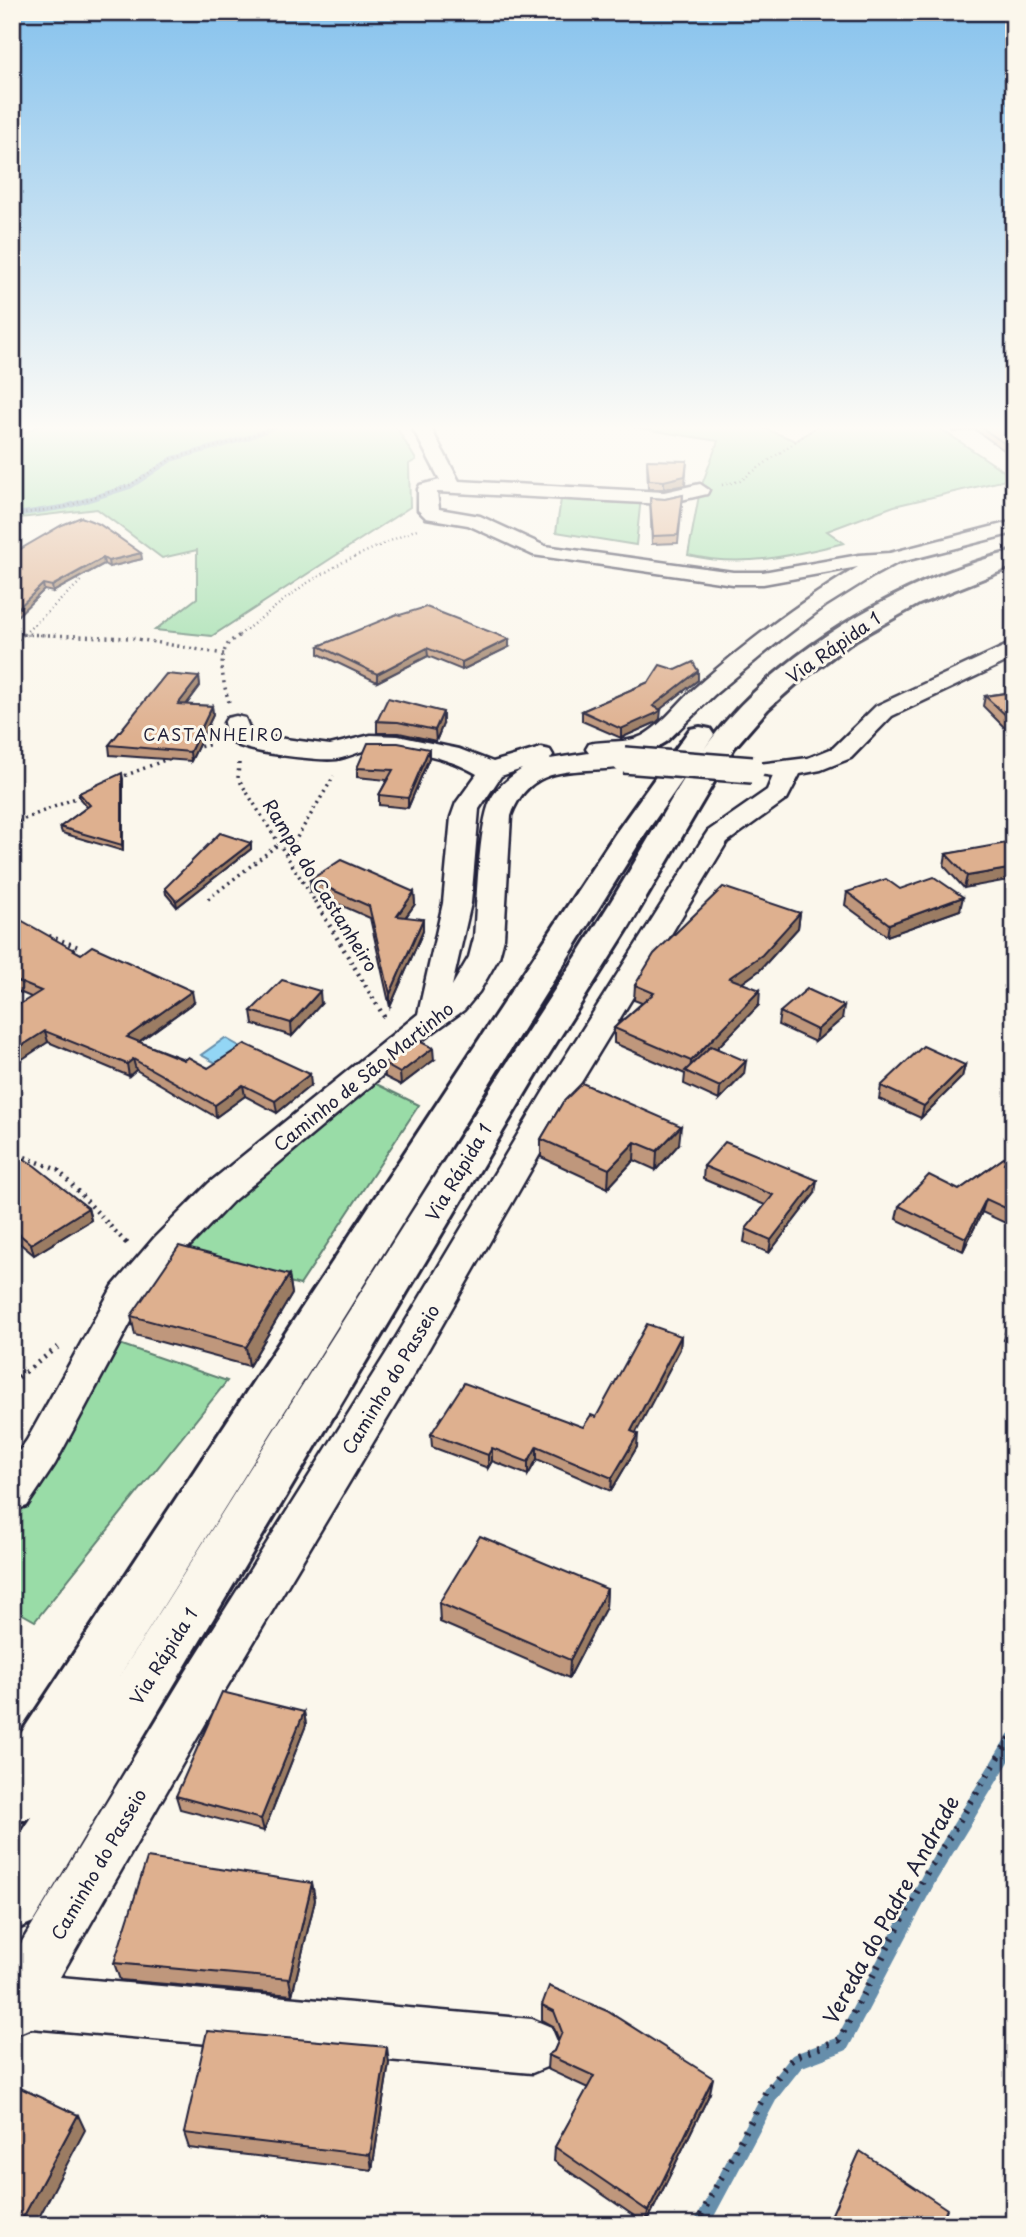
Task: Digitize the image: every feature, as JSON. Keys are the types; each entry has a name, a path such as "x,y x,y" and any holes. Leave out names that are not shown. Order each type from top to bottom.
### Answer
{"highway":[{"name":"Via Rápida 1","path":"12,1797 630,834 699,736 730,701 820,626 900,585 1014,544"},
{"name":"Via Rápida 1","path":"12,1901 522,1067 610,932 699,782 726,743 757,705 804,663 846,633 919,594 1014,558"}],"street":[{"path":"493,529 540,551 733,578 763,578 859,561 890,559 1005,529"},
{"path":"238,730 249,742 326,752 347,750 368,742 402,743 460,758 490,771 539,755 636,746 651,741 731,669 811,607 890,559"},
{"name":"Caminho de São Martinho","path":"12,1494 41,1451 126,1296 150,1268 221,1192 464,992 484,957 501,801 516,785 541,770 579,761 624,760 771,769 812,765 842,753 884,711 1014,649"},
{"name":"Caminho do Passeio","path":"15,2004 196,1696 403,1359 564,1084 717,837 778,794 771,769"},
{"path":"433,1019 433,1002 457,903 464,818 469,801 489,778 490,771"},
{"path":"15,2004 532,2046"}],"path":[{"path":"110,782 238,730 226,694 224,654 228,644 304,585 376,547 417,529"},
{"path":"12,643 81,581 60,574"},
{"path":"24,635 131,638 224,654"},
{"name":"Rampa do Castanheiro","path":"238,730 237,778 287,854 400,1043"},
{"path":"287,854 326,793 347,750"},
{"path":"12,824 93,790"},
{"path":"208,899 280,843"},
{"path":"42,934 78,947 68,954"},
{"path":"12,1152 58,1170 150,1268"},
{"name":"Vereda do Padre Andrade","path":"696,2225 767,2090 794,2057 838,2040 925,1876 1014,1732"}],"green space":[{"path":"124,529 376,529 212,636 155,630 197,598 197,550 162,558"},
{"path":"556,529 638,529 636,545 556,532"},
{"path":"693,529 831,529 827,531 844,543 766,559 708,559 688,555"},
{"path":"362,1077 419,1105 300,1285 168,1246"},
{"path":"102,1338 227,1381 35,1621 12,1608 12,1458 30,1469"}],"water":[{"path":"225,1038 241,1047 218,1064 201,1055"}],"building":[{"path":"54,529 107,529 141,553 108,561 103,558 52,586 43,584 12,614 12,554"},
{"path":"652,529 679,529 678,535 653,536"},
{"path":"426,607 509,639 462,662 427,648 377,674 319,646 397,614"},
{"path":"693,662 698,671 653,706 661,710 621,729 582,711 649,682 660,665 676,670"},
{"path":"166,674 199,677 178,704 212,706 190,752 109,745"},
{"path":"1014,692 1014,720 985,696"},
{"path":"388,698 443,712 435,730 398,722 377,721"},
{"path":"368,743 398,743 429,749 408,798 379,795 393,770 357,768"},
{"path":"122,773 122,845 60,827 90,805 79,793"},
{"path":"220,833 251,843 176,901 165,888"},
{"path":"1012,842 1014,868 967,876 946,854"},
{"path":"341,860 414,892 397,916 423,919 390,994 369,906 310,880"},
{"path":"934,877 963,897 889,924 847,892 886,879 900,889"},
{"path":"723,887 800,913 762,955 729,978 760,990 691,1061 614,1028 654,993 635,985 654,954"},
{"path":"19,919 81,954 92,946 192,991 127,1037 184,1060 188,1057 208,1068 245,1044 310,1074 275,1101 243,1085 215,1105 133,1059 127,1064 45,1031 12,1052 12,1009 41,991 12,979 12,959 20,954 12,949 12,922"},
{"path":"282,980 320,991 291,1023 251,1011"},
{"path":"807,989 844,1006 817,1030 780,1012"},
{"path":"413,1038 433,1048 400,1073 384,1064"},
{"path":"711,1046 746,1061 720,1087 685,1071"},
{"path":"923,1046 965,1065 924,1106 881,1086"},
{"path":"582,1083 681,1126 657,1151 635,1142 609,1169 541,1139 563,1102"},
{"path":"725,1142 817,1180 771,1240 746,1229 773,1195 704,1166"},
{"path":"12,1151 88,1208 31,1244 12,1228"},
{"path":"1008,1155 1004,1163 1014,1167 1014,1212 986,1199 966,1238 899,1206 929,1175 959,1190"},
{"path":"179,1246 289,1275 246,1347 131,1316"},
{"path":"1014,1316 1014,1336 1005,1333"},
{"path":"647,1324 681,1336 631,1431 638,1434 612,1478 537,1446 528,1462 492,1448 488,1455 431,1434 464,1383 583,1427 591,1415 596,1417"},
{"path":"480,1536 607,1589 570,1660 439,1603"},
{"path":"222,1692 304,1712 261,1819 176,1796"},
{"path":"147,1858 312,1883 289,1979 114,1963"},
{"path":"549,1986 607,2011 713,2078 648,2211 555,2147 594,2076 548,2055 554,2051 562,2032 554,2011 542,2005"},
{"path":"207,2031 387,2047 370,2155 184,2133"},
{"path":"12,2084 78,2115 19,2225 12,2225"},
{"path":"860,2151 947,2209 940,2225 827,2225"}],"waterway":[{"path":"701,2225 771,2094 797,2061 842,2044 929,1878 1014,1739"}],"district":[{"name":"CASTANHEIRO","path":"214,734"}]}
